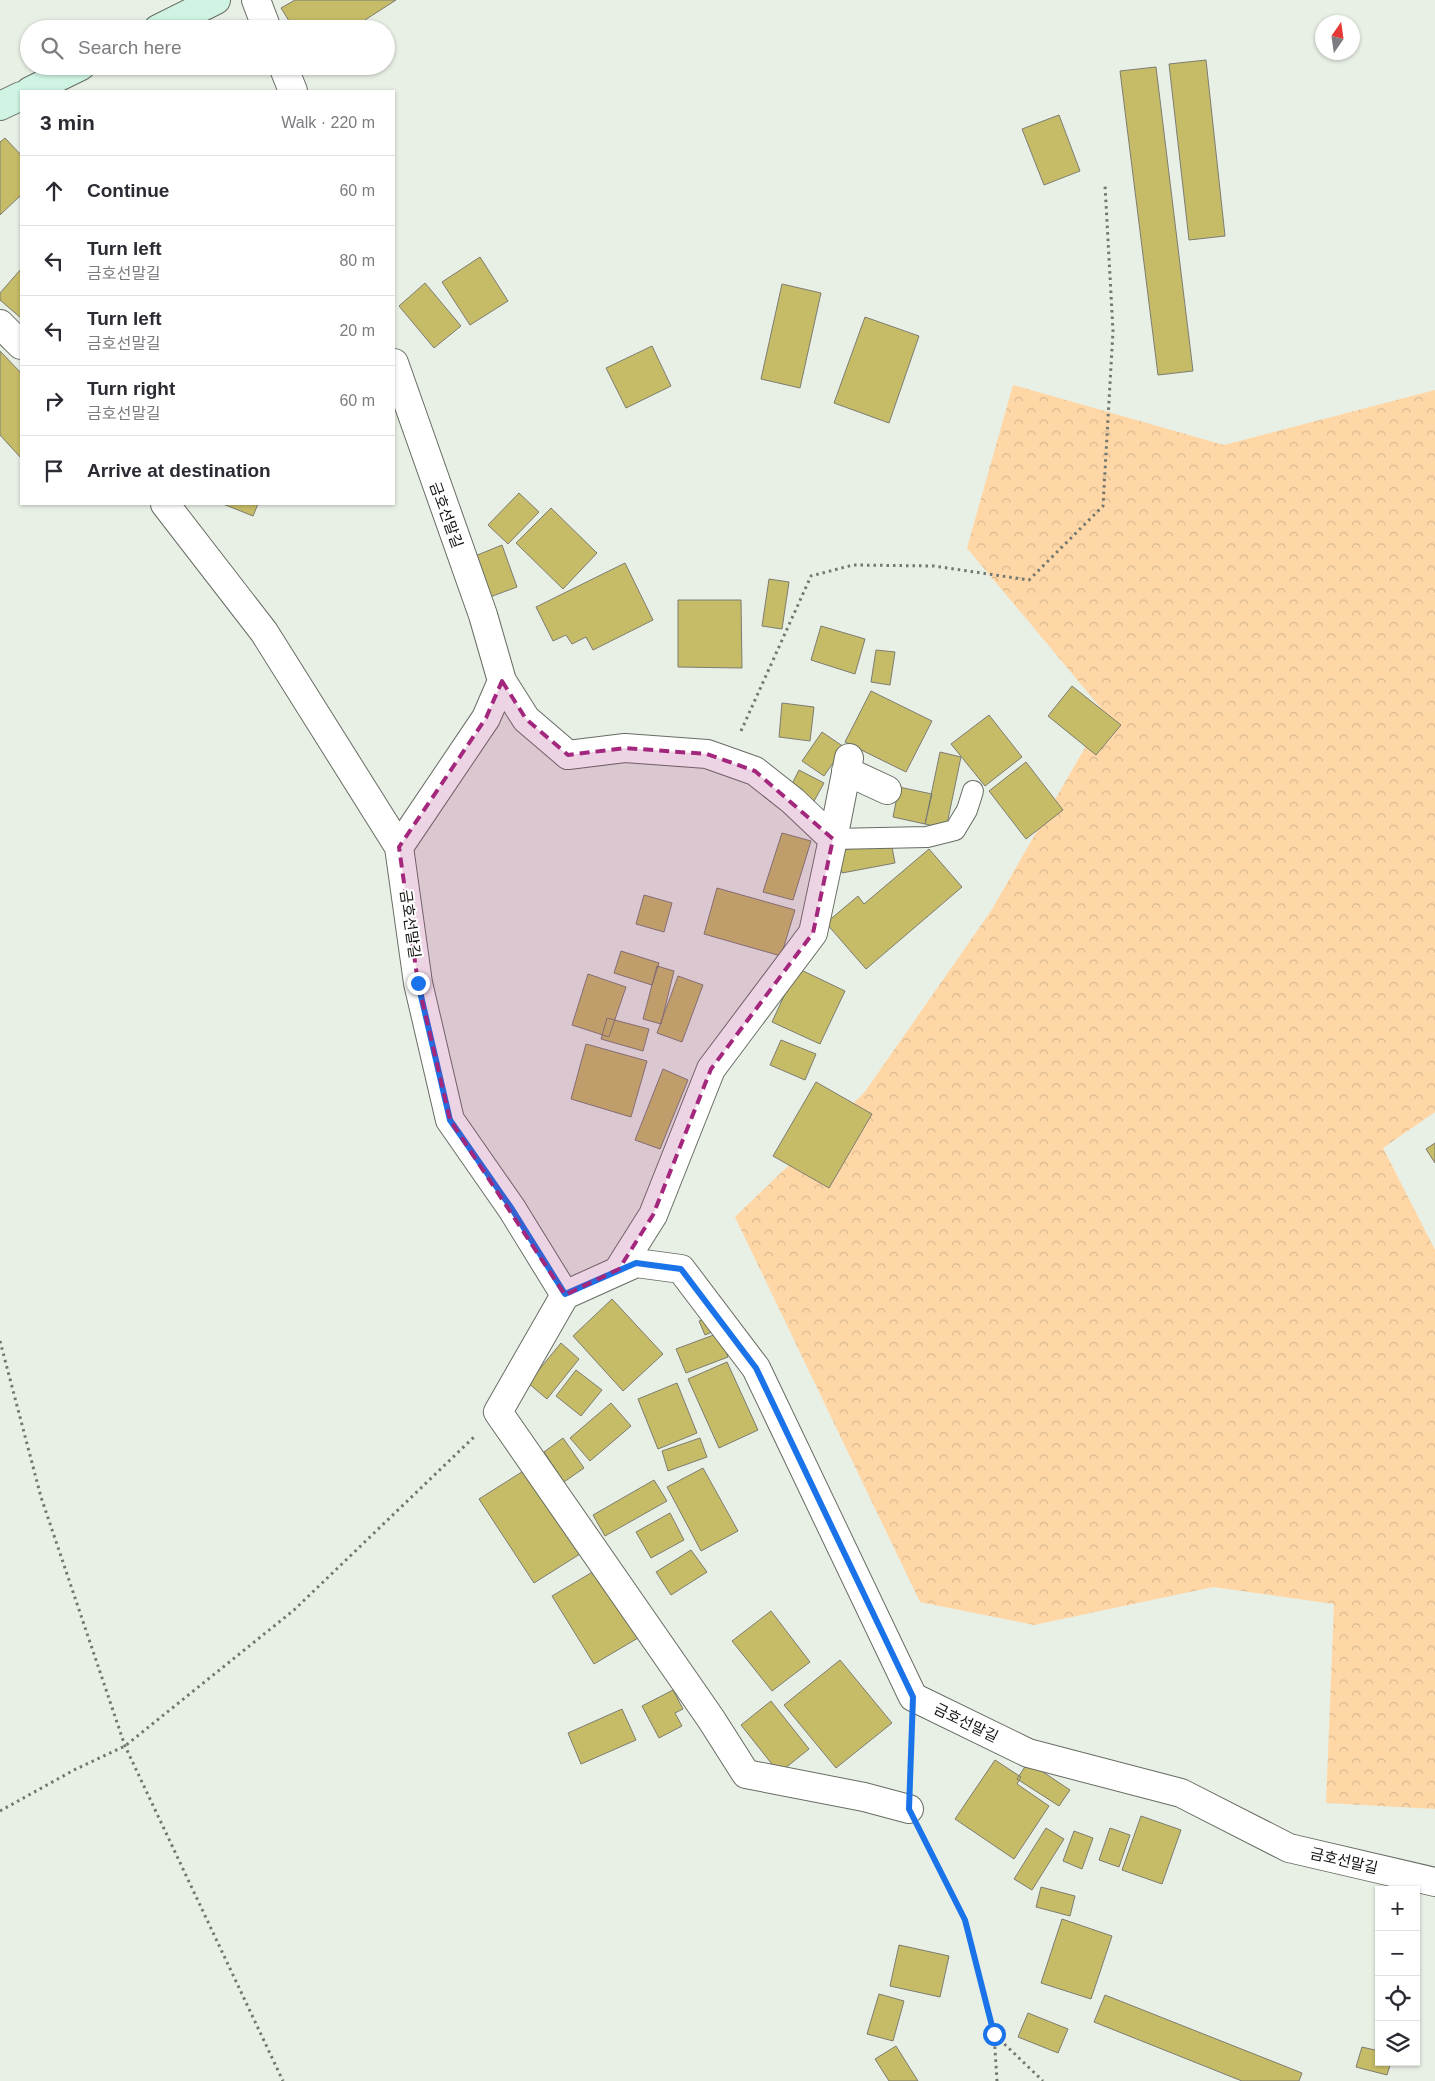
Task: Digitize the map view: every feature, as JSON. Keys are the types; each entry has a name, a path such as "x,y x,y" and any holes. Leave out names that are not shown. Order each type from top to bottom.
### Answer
{"street":[{"path":"176,20 216,0"},
{"path":"256,0 264,20"},
{"path":"32,90 63,75"},
{"path":"287,75 293,90"},
{"path":"0,106 20,96"},
{"path":"0,324 20,344"},
{"name":"금호선말길","path":"395,366 483,615 502,682 526,719 568,755 625,748 707,754 755,771 793,801 833,839"},
{"name":"금호선말길","path":"166,505 264,632 399,847 418,983 450,1120 512,1209 565,1294"},
{"path":"399,847 486,718 502,682"},
{"path":"619,1269 653,1215 711,1069 813,932 848,764 887,790"},
{"path":"909,1809 864,1797 746,1774 706,1711 498,1412 565,1294 636,1263 681,1269 756,1368 913,1697"},
{"name":"금호선말길","path":"913,1697 1028,1753 1180,1793 1289,1848 1435,1882"}],"lane":[{"path":"833,839 927,837 955,830 967,810 973,791"}],"path":[{"path":"727,761 811,576 853,565 934,566 1029,580 1103,506 1113,331 1104,185"},
{"path":"0,1341 41,1497 125,1746 283,2081"},
{"path":"0,1811 74,1770 125,1746 294,1610 436,1475 498,1412"},
{"path":"913,1697 909,1809 965,1920 994,2034 997,2081"},
{"path":"994,2034 1043,2081"}],"highlighted area":[{"path":"502,681 526,719 568,755 625,748 707,754 755,771 833,839 813,933 711,1069 653,1215 619,1269 565,1295 450,1120 418,983 399,847 486,718"}],"green space":[{"path":"1013,385 1224,445 1435,390 1435,1112 1383,1148 1435,1250 1435,1809 1326,1803 1334,1604 1213,1587 1034,1625 920,1602 735,1217 864,1093 991,911 1105,713 967,548"}],"building":[{"path":"295,0 396,0 365,20 288,20 281,8"},
{"path":"1206,60 1225,236 1189,240 1169,64"},
{"path":"1156,67 1193,371 1158,375 1120,71"},
{"path":"1059,115 1080,171 1044,185 1022,129"},
{"path":"5,138 20,154 20,196 0,215 0,142"},
{"path":"480,257 508,301 470,325 442,282"},
{"path":"20,270 20,317 0,300 0,293"},
{"path":"425,283 461,326 434,348 399,306"},
{"path":"782,284 821,293 800,388 761,379"},
{"path":"865,317 919,336 889,423 834,403"},
{"path":"652,346 671,386 626,408 606,368"},
{"path":"0,351 20,372 20,457 0,435"},
{"path":"519,493 539,512 508,544 488,525"},
{"path":"226,505 258,505 253,516"},
{"path":"551,508 597,553 563,589 516,543"},
{"path":"502,545 517,587 490,597 475,556"},
{"path":"625,563 653,620 593,650 586,637 572,644 566,635 553,641 536,607"},
{"path":"769,579 789,582 782,629 762,626"},
{"path":"678,600 741,600 742,668 678,667"},
{"path":"821,626 865,639 855,674 811,660"},
{"path":"876,650 895,652 890,685 871,682"},
{"path":"1072,686 1121,725 1096,755 1048,716"},
{"path":"871,691 932,721 906,772 845,742"},
{"path":"782,703 814,707 810,741 779,737"},
{"path":"989,715 1022,757 985,786 951,744"},
{"path":"822,732 844,747 824,776 802,761"},
{"path":"940,752 961,757 946,829 925,824"},
{"path":"1026,762 1063,810 1026,839 989,791"},
{"path":"799,770 824,783 813,803 789,790"},
{"path":"899,787 932,794 925,824 893,817"},
{"path":"782,833 811,841 793,900 763,892"},
{"path":"891,842 895,863 842,873 838,851"},
{"path":"929,849 962,887 866,969 826,923 858,896 864,904"},
{"path":"717,888 795,910 781,956 704,934"},
{"path":"644,895 672,903 664,932 636,924"},
{"path":"621,951 659,963 652,985 614,973"},
{"path":"657,966 674,971 661,1024 643,1019"},
{"path":"797,968 845,991 820,1044 772,1022"},
{"path":"588,974 626,987 609,1037 572,1025"},
{"path":"678,976 703,985 682,1042 657,1033"},
{"path":"607,1018 649,1029 643,1051 601,1039"},
{"path":"781,1040 816,1054 805,1080 770,1065"},
{"path":"586,1044 647,1061 631,1117 571,1099"},
{"path":"663,1069 688,1080 660,1149 635,1140"},
{"path":"816,1082 872,1114 829,1188 773,1156"},
{"path":"1435,1143 1435,1163 1426,1149"},
{"path":"612,1299 663,1354 623,1391 573,1336"},
{"path":"711,1316 717,1330 705,1335 699,1321"},
{"path":"719,1333 728,1357 686,1373 676,1349"},
{"path":"561,1343 579,1359 547,1399 528,1383"},
{"path":"727,1362 758,1430 719,1448 688,1379"},
{"path":"576,1370 602,1390 581,1416 556,1396"},
{"path":"677,1383 697,1433 658,1449 638,1399"},
{"path":"611,1403 631,1426 590,1461 570,1438"},
{"path":"563,1438 584,1468 564,1482 544,1452"},
{"path":"700,1438 707,1457 668,1471 662,1451"},
{"path":"703,1468 738,1531 701,1551 667,1487"},
{"path":"525,1470 580,1554 534,1583 479,1499"},
{"path":"654,1480 667,1501 605,1536 593,1515"},
{"path":"670,1513 684,1540 651,1558 636,1532"},
{"path":"691,1550 707,1572 671,1595 656,1572"},
{"path":"596,1570 638,1638 594,1664 552,1596"},
{"path":"771,1611 810,1662 772,1691 732,1641"},
{"path":"840,1660 892,1723 836,1768 784,1705"},
{"path":"673,1690 683,1709 675,1713 682,1726 659,1738 642,1706"},
{"path":"771,1701 809,1749 779,1773 741,1725"},
{"path":"622,1709 636,1740 581,1764 568,1733"},
{"path":"995,1760 1021,1777 1017,1784 1049,1806 1014,1859 955,1819"},
{"path":"1028,1762 1070,1790 1059,1806 1017,1779"},
{"path":"1141,1816 1181,1830 1162,1884 1122,1870"},
{"path":"1046,1828 1064,1839 1032,1890 1014,1879"},
{"path":"1110,1828 1130,1835 1119,1867 1099,1860"},
{"path":"1074,1831 1093,1838 1082,1869 1063,1861"},
{"path":"1041,1887 1075,1896 1070,1916 1036,1907"},
{"path":"1062,1919 1112,1936 1091,1999 1041,1983"},
{"path":"899,1945 949,1956 940,1997 890,1986"},
{"path":"879,1994 904,2001 893,2041 867,2034"},
{"path":"1105,1995 1302,2073 1299,2081 1242,2081 1094,2022"},
{"path":"1028,2013 1068,2029 1058,2053 1018,2037"},
{"path":"896,2046 918,2081 889,2081 875,2059"},
{"path":"1362,2047 1375,2050 1375,2066 1390,2066 1387,2075 1356,2067"}],"route":[{"path":"418,983 450,1120 512,1209 565,1294 636,1263 681,1269 756,1368 856,1582 913,1697 909,1809 965,1920 994,2034"}]}
